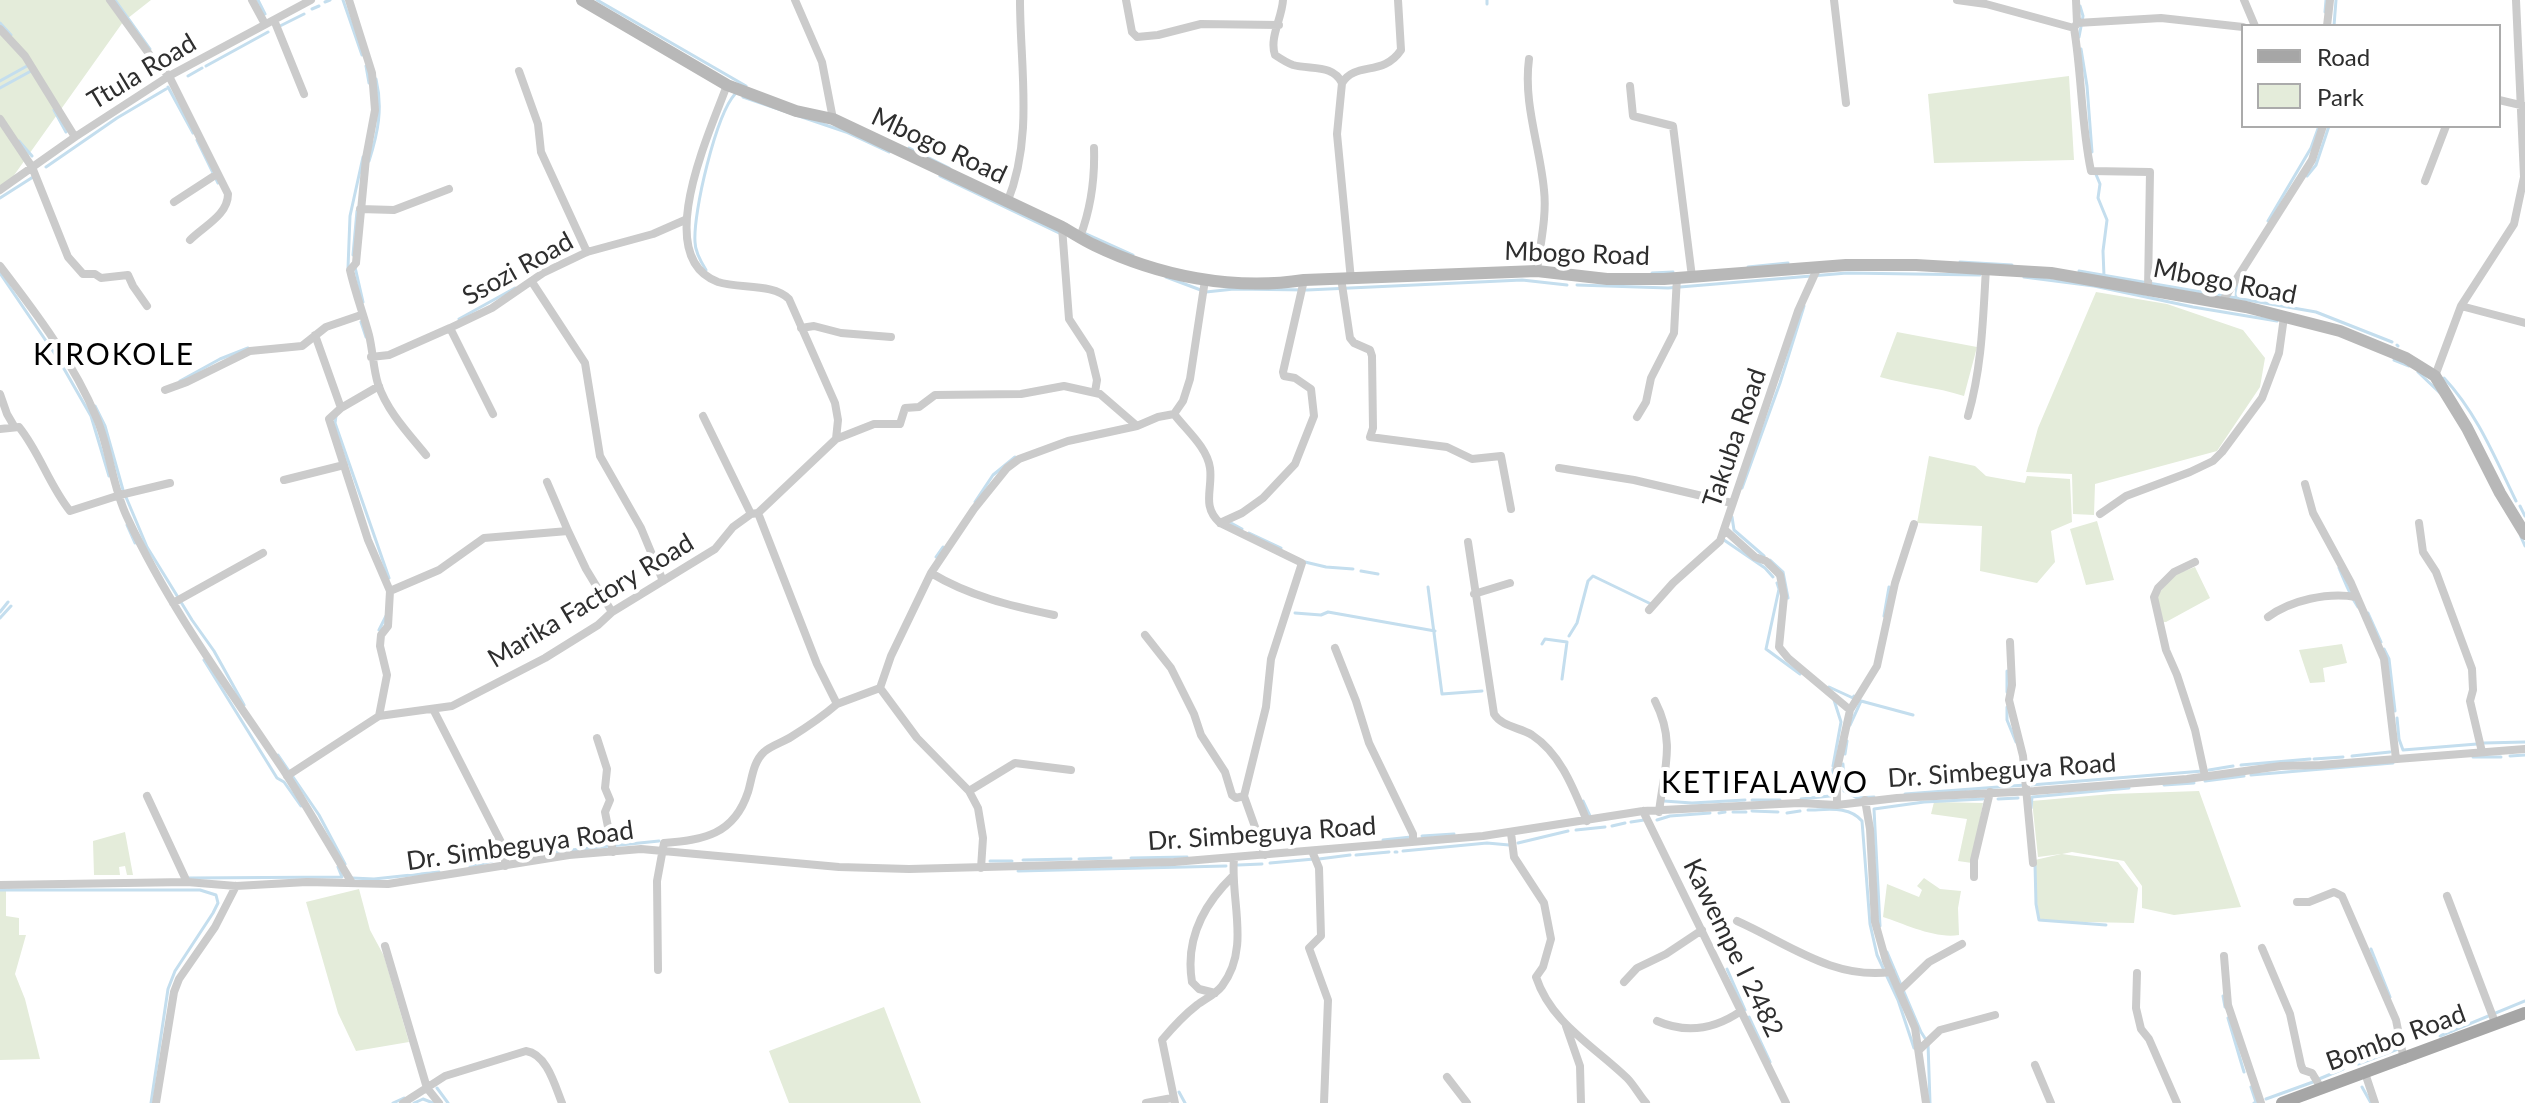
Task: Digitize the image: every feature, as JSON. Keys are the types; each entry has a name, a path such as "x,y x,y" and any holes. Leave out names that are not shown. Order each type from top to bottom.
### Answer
{"main road":[{"name":"Bombo Road","path":"2282,1103 2525,1013"}],"street":[{"path":"110,0 169,76 228,194 228,203 221,214 190,240"},
{"path":"252,0 270,22 304,94"},
{"name":"Ttula Road","path":"0,190 169,76 311,0"},
{"path":"349,0 374,85 374,123 366,158 356,263 350,270 379,386 397,419 426,455"},
{"name":"Mbogo Road","path":"582,0 727,85 796,111 833,119 1007,203 1082,234 1090,244 1133,261 1205,280 1272,285 1304,280 1537,271 1607,279 1692,277 1818,267 1916,265 2051,273 2222,302 2329,327 2384,348 2435,376 2525,534"},
{"path":"795,0 822,62 833,119"},
{"path":"1007,203 1015,182 1023,132 1020,0"},
{"path":"1126,0 1132,32 1137,37 1201,24 1279,25"},
{"path":"1283,0 1273,41 1275,55 1291,64 1331,71 1341,78 1342,83 1337,134 1350,338 1370,350 1372,356 1373,428 1370,437 1447,447 1472,459 1501,456 1511,509"},
{"path":"1342,83 1347,75 1357,70 1369,71 1398,55 1401,50 1398,0"},
{"path":"1834,0 1846,103"},
{"path":"1957,0 1985,2 2076,26 2161,18 2241,27"},
{"path":"2076,0 2085,140 2091,171 2150,172 2148,289"},
{"path":"2244,0 2254,24"},
{"path":"2327,24 2330,0"},
{"path":"2435,376 2461,306 2514,224 2524,177 2516,0"},
{"path":"0,29 25,56 75,137"},
{"path":"1529,59 1526,79 1545,201 1537,271"},
{"path":"519,71 538,124 541,152 587,252"},
{"path":"727,85 695,175 685,220 690,256 697,268 718,282 784,294 794,307 835,403 838,420 836,439 874,424 900,424 905,408 919,407 935,395 1021,394 1064,386 1103,396 1137,426"},
{"path":"1630,86 1633,116 1673,126 1692,277"},
{"path":"2501,100 2523,105"},
{"path":"0,119 32,167 68,257 83,274 95,274 101,278 128,275 147,306"},
{"path":"2222,302 2312,160 2322,128"},
{"path":"2425,181 2445,128"},
{"path":"1082,234 1091,206 1094,148"},
{"path":"174,202 217,174"},
{"path":"360,209 394,210 449,189"},
{"name":"Ssozi Road","path":"371,357 389,355 492,308 543,273 587,252 653,234 685,220"},
{"path":"1062,227 1069,319 1090,351 1097,380 1095,392"},
{"path":"0,266 38,315 87,398 98,421 125,515 173,603 225,687 287,776 352,883"},
{"name":"Takuba Road","path":"1818,267 1798,311 1725,530 1780,575 1784,590 1779,647 1850,710"},
{"path":"1968,416 1977,385 1982,344 1986,268"},
{"path":"1637,417 1646,402 1651,378 1674,333 1677,277"},
{"path":"880,688 891,656 931,573 974,509 1007,468 1019,459 1068,441 1137,426 1174,414 1183,401 1190,379 1205,280"},
{"path":"1220,523 1242,513 1263,498 1289,471 1298,458 1314,416 1311,389 1295,378 1284,376 1283,372 1304,280"},
{"path":"532,282 585,363 600,456 641,528 663,581"},
{"path":"2461,306 2525,323"},
{"path":"165,390 250,351 295,348 334,324 361,315"},
{"path":"2100,514 2126,496 2200,468 2222,452 2251,415 2267,387 2279,353 2284,317"},
{"path":"801,328 814,326 841,333 891,337"},
{"path":"450,328 493,414"},
{"path":"315,335 341,408"},
{"path":"379,386 341,408 329,419 368,540 390,591 388,626 381,635 380,646 387,675 379,716"},
{"path":"0,394 14,426"},
{"path":"1174,414 1208,459 1211,473 1208,502 1213,516 1220,523 1302,563 1271,659 1266,707 1244,796 1265,855"},
{"path":"703,416 754,514 837,704"},
{"path":"0,429 19,427 28,437 70,511 170,483"},
{"name":"Marika Factory Road","path":"287,776 379,716 452,706 588,633 612,612 715,549 733,527 754,514 836,439"},
{"path":"284,480 344,465"},
{"path":"1559,468 1634,480 1732,503"},
{"path":"547,482 586,569 612,612"},
{"path":"2305,484 2313,513 2384,659 2396,759"},
{"path":"2419,523 2426,560 2436,572 2472,669 2470,701 2482,752"},
{"path":"1837,805 1837,769 1850,710 1877,666 1895,583 1914,524"},
{"path":"1649,610 1673,583 1720,541 1725,530"},
{"path":"390,591 439,570 484,538 568,531"},
{"path":"1468,542 1494,714 1502,723 1533,736 1552,754 1571,784 1587,821"},
{"path":"173,603 263,553"},
{"path":"2195,562 2174,572 2158,588 2154,597 2166,650 2195,730 2205,776"},
{"path":"931,573 964,590 1006,605 1054,615"},
{"path":"1474,594 1510,583"},
{"path":"2268,617 2281,607 2300,602 2341,594 2356,597"},
{"path":"1145,635 1171,668 1201,735 1225,772 1232,795 1244,796"},
{"path":"2010,642 2012,685 2009,700 2019,732 2033,863"},
{"path":"1335,648 1369,743 1413,834 1413,842"},
{"path":"663,847 719,832 740,808 748,793 756,763 764,751 815,722 837,704 880,688"},
{"path":"880,688 917,738 969,791 978,808 983,838 981,868"},
{"path":"1655,701 1661,713 1669,750 1659,812"},
{"path":"433,709 505,850 505,866"},
{"path":"597,738 607,769 605,788 610,800 605,812 613,852"},
{"name":"Dr. Simbeguya Road","path":"0,885 187,882 236,886 388,884 569,855 663,847 839,867 981,868 1234,858 1511,833 1643,811 1799,803 1837,805 1865,800 2027,791 2205,776 2300,764 2525,749"},
{"path":"969,791 1015,763 1071,770"},
{"path":"1974,877 1974,860 1990,792"},
{"path":"147,796 187,882"},
{"path":"1865,800 1870,829 1875,922 1891,972 1915,1028 1926,1103"},
{"name":"Kawempe I 2482","path":"1643,811 1786,1103"},
{"path":"658,970 657,881 664,831"},
{"path":"1511,833 1514,857 1544,903 1551,939 1543,967 1536,977 1545,996 1581,1041 1631,1082 1646,1103"},
{"path":"1312,851 1319,868 1321,936 1309,948 1328,1000 1324,1103"},
{"path":"1146,1103 1173,1101 1162,1040 1181,1017 1215,993 1227,976 1239,933 1234,858"},
{"path":"1215,993 1199,989 1192,982 1190,947 1195,929 1222,887 1233,876"},
{"path":"156,1103 174,992 179,979 215,927 236,886"},
{"path":"2297,902 2309,902 2334,892 2342,896 2396,1020 2404,1060"},
{"path":"2447,896 2496,1025"},
{"path":"1737,921 1800,954 1846,971 1863,974 1891,972"},
{"path":"1624,982 1637,968 1666,954 1702,930"},
{"path":"1900,990 1929,962 1962,944"},
{"path":"385,946 427,1088 439,1103"},
{"path":"2262,948 2290,1014 2303,1070 2312,1073 2321,1088"},
{"path":"2224,956 2228,1005 2261,1103"},
{"path":"2137,973 2136,1008 2141,1029 2149,1039 2177,1103"},
{"path":"1657,1021 1697,1029 1722,1024 1741,1011"},
{"path":"1920,1049 1940,1030 1995,1015"},
{"path":"1564,1022 1580,1066 1581,1103"},
{"path":"403,1103 452,1073 532,1051 542,1060 562,1103"},
{"path":"2035,1065 2051,1103"},
{"path":"2365,1073 2375,1103"},
{"path":"1447,1077 1467,1103"}],"green space":[{"path":"0,0 151,0 123,22 0,195"},
{"path":"2069,76 2074,160 1934,163 1928,94"},
{"path":"2096,292 2167,304 2243,330 2265,358 2260,387 2217,451 2095,484 2094,515 2073,514 2072,474 2026,472 2038,428"},
{"path":"1897,332 1977,347 1964,396 1880,377"},
{"path":"1929,456 1975,466 1986,476 2025,483 2027,476 2070,479 2072,522 2051,531 2055,562 2037,583 1980,571 1982,526 1917,523"},
{"path":"2097,521 2114,580 2086,585 2070,529"},
{"path":"2195,567 2210,598 2163,622 2155,598 2174,575"},
{"path":"2342,644 2347,663 2323,668 2325,682 2310,683 2299,650"},
{"path":"2199,791 2241,907 2174,915 2142,908 2142,886 2124,861 2072,852 2062,854 2118,862 2138,888 2134,923 2038,921 2035,860 2061,854 2038,857 2032,801"},
{"path":"1934,802 1983,803 1972,863 1958,861 1967,819 1931,814"},
{"path":"125,832 133,875 127,875 125,866 119,867 120,875 94,875 93,841"},
{"path":"1924,878 1940,889 1961,891 1959,935 1930,933 1883,917 1887,884 1919,897 1922,890 1917,886"},
{"path":"359,889 370,930 384,956 409,1042 356,1051 338,1013 306,902"},
{"path":"6,890 6,916 19,918 19,935 26,935 15,974 25,999 40,1059 0,1060 0,891"},
{"path":"884,1007 921,1103 789,1103 769,1051"}],"waterway":[{"path":"115,0 150,49"},
{"path":"258,0 265,14"},
{"path":"325,2 330,0"},
{"path":"343,0 362,55"},
{"path":"597,0 746,86"},
{"path":"2325,12 2326,0"},
{"path":"2334,24 2336,0"},
{"path":"312,9 319,6"},
{"path":"2079,37 2083,16 2080,6"},
{"path":"280,26 304,14"},
{"path":"0,23 11,35"},
{"path":"206,66 268,32"},
{"path":"2081,49 2092,152"},
{"path":"150,62 155,74"},
{"path":"0,81 27,66"},
{"path":"366,66 369,83"},
{"path":"188,76 202,68"},
{"path":"0,88 31,71"},
{"path":"369,161 378,120 376,79"},
{"path":"168,87 193,133"},
{"path":"46,167 166,89"},
{"path":"706,270 695,246 698,209 713,142 735,94"},
{"path":"743,97 846,132 889,152"},
{"path":"54,110 66,132"},
{"path":"2268,221 2311,148 2318,128"},
{"path":"2307,176 2316,165 2328,128"},
{"path":"197,140 218,183"},
{"path":"19,141 32,156"},
{"path":"909,148 949,168"},
{"path":"348,268 350,216 363,157"},
{"path":"2095,172 2100,184 2098,198 2107,220 2104,276"},
{"path":"940,176 1059,233"},
{"path":"0,198 33,177"},
{"path":"353,255 357,211"},
{"path":"1082,232 1133,255"},
{"path":"1960,262 2012,265"},
{"path":"1748,267 1788,263"},
{"path":"355,267 363,302"},
{"path":"2079,271 2236,298"},
{"path":"1652,273 1673,272"},
{"path":"0,273 59,360 91,416 109,476"},
{"path":"1577,285 1668,288 1847,273 1980,275"},
{"path":"1166,277 1206,292 1522,280 1567,285"},
{"path":"2024,277 2094,286 2277,321"},
{"path":"2237,282 2236,298 2316,312 2392,342"},
{"path":"459,319 515,288"},
{"path":"1742,488 1804,306"},
{"path":"361,322 366,337"},
{"path":"180,381 248,348"},
{"path":"2394,360 2409,366"},
{"path":"2418,372 2439,392"},
{"path":"2444,378 2476,421 2516,501"},
{"path":"95,406 105,426 123,490 147,547 214,651 244,705"},
{"path":"336,416 335,423 389,578"},
{"path":"975,502 993,475 1015,457"},
{"path":"2520,506 2525,516"},
{"path":"1732,517 1734,530 1764,556"},
{"path":"1231,523 1242,529"},
{"path":"127,525 135,543"},
{"path":"1249,533 1281,548"},
{"path":"2521,537 2525,546"},
{"path":"1724,540 1773,577"},
{"path":"936,557 943,547"},
{"path":"1770,560 1783,572 1788,598"},
{"path":"1305,562 1353,569"},
{"path":"2339,568 2358,607"},
{"path":"1361,571 1378,574"},
{"path":"1569,636 1577,623 1588,581 1593,576 1651,604"},
{"path":"1777,583 1779,589 1766,649 1800,674"},
{"path":"1428,587 1442,694 1482,691"},
{"path":"1884,616 1889,587"},
{"path":"0,612 8,602"},
{"path":"0,618 11,606"},
{"path":"1295,613 1321,615 1328,612 1435,631"},
{"path":"2368,613 2381,642"},
{"path":"379,630 386,616"},
{"path":"1542,644 1545,639 1567,642 1562,679"},
{"path":"2384,649 2389,659 2395,711"},
{"path":"204,660 277,778 284,782 301,806"},
{"path":"2007,671 2007,692"},
{"path":"1829,687 1854,696"},
{"path":"1833,766 1841,722 1834,700"},
{"path":"1850,725 1861,701 1913,715"},
{"path":"2007,707 2007,720 2016,742"},
{"path":"2397,718 2403,750 2477,744"},
{"path":"1845,754 1847,741"},
{"path":"2484,743 2525,742"},
{"path":"2352,756 2390,752"},
{"path":"278,755 319,815 345,864"},
{"path":"2510,756 2525,755"},
{"path":"2314,759 2343,757"},
{"path":"2473,757 2501,757"},
{"path":"2241,765 2310,759"},
{"path":"2251,775 2393,763"},
{"path":"1843,764 1844,791 1857,798 1874,797"},
{"path":"2209,770 2233,766"},
{"path":"1801,799 1830,796 1833,769"},
{"path":"2031,785 2203,771"},
{"path":"2205,781 2244,776"},
{"path":"2164,785 2194,783"},
{"path":"1905,794 2025,785"},
{"path":"2031,808 2032,797 2129,788"},
{"path":"1998,799 2018,798"},
{"path":"1880,926 1874,809 1924,802 1983,799"},
{"path":"1664,801 1745,800"},
{"path":"1752,800 1780,800"},
{"path":"1583,801 1590,816"},
{"path":"1808,810 1844,810 1862,821 1870,924 1877,955 1898,1000 1914,1048"},
{"path":"1752,811 1778,812"},
{"path":"1787,813 1800,811"},
{"path":"1719,813 1725,812"},
{"path":"1733,812 1746,812"},
{"path":"1657,820 1710,813"},
{"path":"1631,822 1644,820"},
{"path":"1612,826 1625,823"},
{"path":"1576,830 1605,827"},
{"path":"1518,843 1568,831"},
{"path":"1422,836 1454,834"},
{"path":"1383,840 1411,837"},
{"path":"513,856 659,841"},
{"path":"1403,851 1487,843 1509,845"},
{"path":"1356,855 1389,852"},
{"path":"1319,859 1350,855"},
{"path":"1131,858 1187,857"},
{"path":"1079,859 1111,858"},
{"path":"470,867 499,859"},
{"path":"1023,860 1071,859"},
{"path":"1270,863 1314,859"},
{"path":"990,861 1012,861"},
{"path":"1238,865 1262,864"},
{"path":"2035,864 2039,920 2106,925"},
{"path":"1018,871 1226,866"},
{"path":"189,878 342,877 338,867"},
{"path":"352,878 374,879 439,872"},
{"path":"0,890 200,890 216,895 218,903 213,913 175,971 168,989 151,1103"},
{"path":"2371,949 2390,997"},
{"path":"1887,952 1928,1043 1930,1103"},
{"path":"1727,969 1745,1010"},
{"path":"2223,996 2225,1007"},
{"path":"2440,1036 2525,1001"},
{"path":"1749,1017 1770,1062"},
{"path":"2228,1018 2244,1072"},
{"path":"2358,1064 2398,1049"},
{"path":"2319,1079 2343,1069"},
{"path":"2266,1099 2313,1082"},
{"path":"2251,1087 2254,1103"},
{"path":"2362,1087 2371,1103"},
{"path":"437,1088 448,1103"},
{"path":"1179,1092 1185,1103"},
{"path":"393,1103 404,1098"},
{"path":"414,1103 423,1099 433,1103"}],"district":[{"name":"KIROKOLE","path":"114,355"},
{"name":"KETIFALAWO","path":"1765,783"}]}
